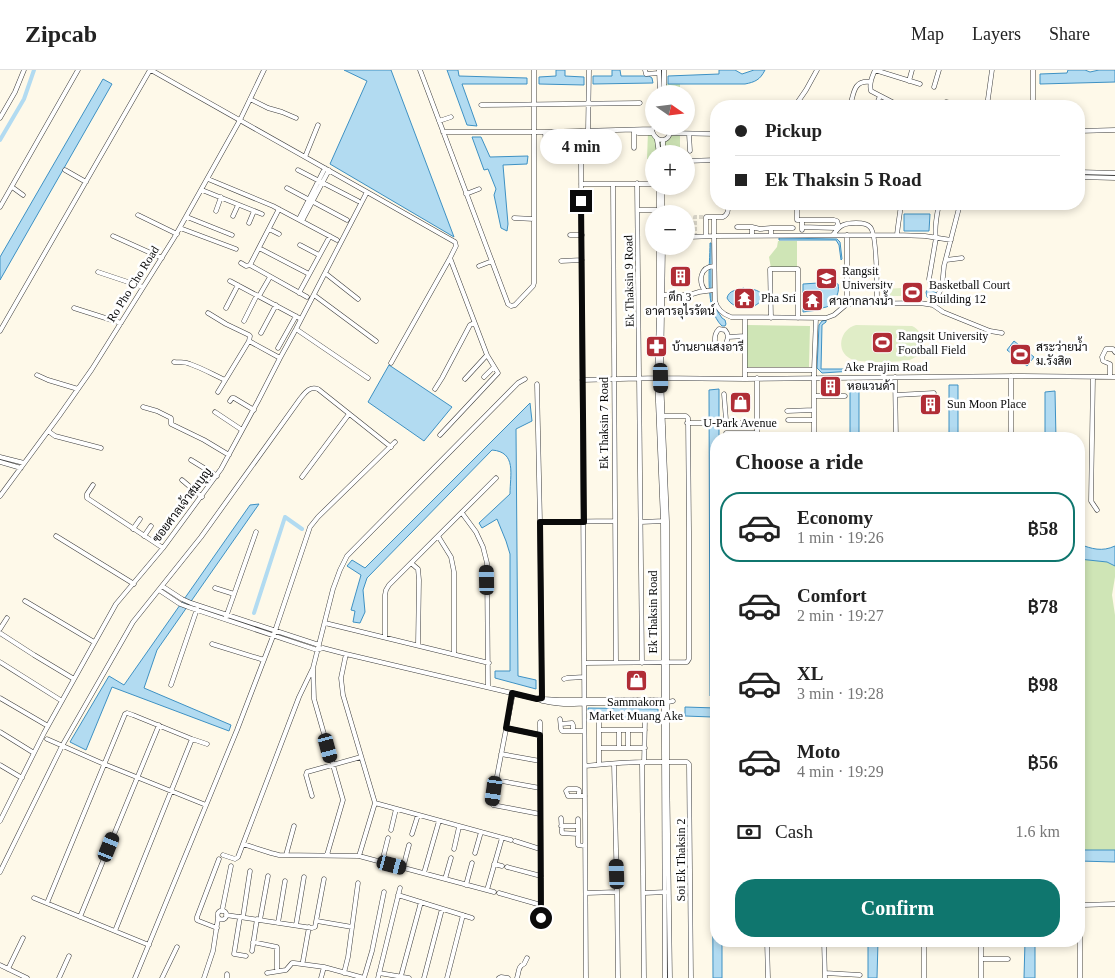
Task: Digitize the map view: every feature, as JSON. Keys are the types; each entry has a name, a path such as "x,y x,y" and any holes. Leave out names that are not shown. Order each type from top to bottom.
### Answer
{"street":[{"path":"0,118 15,92 24,70"},
{"path":"0,207 78,70"},
{"path":"0,331 150,70 454,242 456,246 450,258 391,363"},
{"name":"Ro Pho Cho Road","path":"0,496 78,389 177,234 240,120 264,70"},
{"path":"420,70 508,304 511,306 515,305 534,284 534,70"},
{"path":"588,131 589,70"},
{"path":"644,70 646,74 659,72 662,81"},
{"path":"662,85 664,70"},
{"path":"799,100 817,70"},
{"path":"888,100 870,88 870,82 875,70 920,84"},
{"path":"909,81 912,70"},
{"path":"934,88 939,70"},
{"path":"988,100 992,70"},
{"path":"1033,70 1033,100"},
{"path":"852,100 857,86 860,83 870,82"},
{"path":"878,100 880,96"},
{"path":"250,99 296,118"},
{"path":"481,105 640,103"},
{"path":"439,121 451,117"},
{"path":"306,157 318,125"},
{"path":"1085,130 1115,130"},
{"path":"581,131 581,153"},
{"path":"443,132 634,131 638,133 645,131"},
{"path":"634,131 634,148"},
{"path":"545,132 546,150"},
{"path":"695,134 710,134"},
{"path":"653,135 658,145"},
{"path":"657,140 668,138 669,135"},
{"path":"663,140 663,145"},
{"path":"559,160 578,160 581,163 586,978"},
{"path":"695,160 710,160"},
{"path":"300,220 327,169"},
{"path":"65,170 86,182"},
{"path":"298,170 358,201"},
{"path":"1085,172 1115,173"},
{"path":"1085,177 1115,178"},
{"path":"208,179 279,209 337,240"},
{"name":"Ek Thaksin 9 Road","path":"637,183 642,663"},
{"path":"581,184 645,183"},
{"name":"Ek Thaksin 7 Road","path":"613,184 616,663"},
{"path":"12,187 22,195"},
{"path":"287,188 348,220"},
{"path":"466,194 479,189"},
{"path":"202,190 262,214"},
{"name":"ซอยศาลเจ้าสมบุญ","path":"0,821 48,726 116,604 163,548 217,476 254,410 368,192"},
{"path":"216,211 221,198"},
{"path":"233,216 238,204"},
{"path":"250,265 279,209"},
{"path":"638,210 645,211"},
{"path":"706,236 706,217 723,217 726,216 728,210"},
{"path":"797,210 797,220 834,220 838,224 834,228 802,227"},
{"path":"897,234 898,218 901,210"},
{"path":"938,210 936,238 929,279 930,282 941,289"},
{"path":"934,303 941,289 944,266 958,210"},
{"path":"249,223 254,211"},
{"path":"138,215 177,234"},
{"path":"187,217 232,235"},
{"path":"714,217 710,290 716,305 725,315 730,317 816,318 830,317 846,304 934,303 944,312 990,331 1002,332"},
{"path":"514,218 534,218"},
{"path":"802,220 802,234"},
{"path":"833,234 845,224 854,223 870,226 874,234 877,303"},
{"path":"737,227 760,229 794,228"},
{"path":"752,227 752,235"},
{"path":"180,228 236,249"},
{"path":"771,228 771,235"},
{"path":"268,229 279,234"},
{"path":"695,237 897,234 951,240"},
{"path":"570,236 582,235"},
{"path":"846,304 847,235"},
{"path":"114,236 162,258"},
{"path":"299,292 330,236"},
{"path":"300,246 319,255"},
{"path":"259,248 309,274"},
{"name":"Ek Thaksin Road","path":"661,255 659,378 665,521 665,978"},
{"path":"440,434 498,373 493,368 487,355 450,258"},
{"path":"946,260 962,258"},
{"path":"561,261 582,260"},
{"path":"479,266 492,261"},
{"path":"241,263 246,266 250,265 308,297"},
{"path":"710,290 702,287 702,274 705,269 712,266"},
{"path":"771,318 770,269 798,269 798,318"},
{"path":"98,272 144,287"},
{"path":"325,273 358,299"},
{"path":"244,321 270,277"},
{"path":"230,281 301,319"},
{"path":"226,308 238,285"},
{"path":"661,295 689,295 710,290"},
{"path":"314,295 376,341"},
{"path":"262,333 276,305"},
{"path":"74,308 121,323"},
{"path":"208,314 250,336 249,341 218,392"},
{"path":"278,348 296,316"},
{"path":"744,379 745,318"},
{"path":"814,432 816,318"},
{"path":"435,389 470,325 474,323"},
{"path":"296,329 368,378"},
{"path":"719,329 725,330 728,337 726,344 720,346 715,344 716,332 719,329"},
{"path":"728,337 745,336"},
{"path":"249,341 280,358"},
{"path":"1110,364 1103,360 1103,352 1109,348 1115,352"},
{"path":"465,379 487,355"},
{"path":"174,362 191,364 225,380"},
{"path":"1110,364 1115,362"},
{"path":"1110,364 1112,378"},
{"path":"484,377 493,368"},
{"path":"745,370 814,370"},
{"path":"37,375 78,389"},
{"path":"1011,376 1011,432"},
{"name":"Ake Prajim Road","path":"582,380 1011,376 1112,378"},
{"path":"895,377 896,432"},
{"path":"1093,377 1091,501 1097,510"},
{"path":"757,378 757,432"},
{"path":"223,854 237,858 243,844 299,697 313,668 318,650 321,647 325,623 340,570 347,556 518,383 525,379"},
{"path":"537,384 541,699"},
{"path":"0,872 62,746 133,622 201,537 300,399 310,388 318,389 391,447"},
{"path":"896,395 934,393"},
{"path":"724,394 725,418 728,422 757,422"},
{"path":"814,396 845,396"},
{"path":"230,401 234,398 254,410"},
{"path":"143,407 171,418 171,424 229,455"},
{"path":"787,411 814,410"},
{"path":"216,412 242,430"},
{"path":"302,477 349,414"},
{"path":"584,663 665,663 687,662 689,659 688,423 687,416 660,416"},
{"path":"788,420 814,420"},
{"path":"688,423 707,423"},
{"path":"48,431 55,436 101,448"},
{"path":"135,978 275,633 310,527 395,442"},
{"path":"0,457 24,463"},
{"path":"191,460 217,476"},
{"path":"0,462 21,468"},
{"path":"385,637 386,590 389,585 496,478"},
{"path":"182,480 202,496"},
{"path":"93,485 87,494 87,498 163,548"},
{"path":"462,513 476,532 483,547 487,563 488,687"},
{"path":"133,529 140,519"},
{"path":"540,522 615,521"},
{"path":"641,522 665,521"},
{"path":"144,536 151,526"},
{"path":"226,617 256,532"},
{"path":"56,536 134,584"},
{"path":"438,536 450,557 454,572 454,654"},
{"path":"411,563 418,569 419,580 418,645"},
{"path":"161,588 181,602 199,606 226,617 321,647 512,693 565,703 665,701"},
{"path":"215,588 234,594"},
{"path":"25,601 94,642"},
{"path":"190,605 197,610 226,617"},
{"path":"171,685 199,606"},
{"path":"7,618 0,632 74,679"},
{"path":"325,623 489,663"},
{"path":"275,633 318,650"},
{"path":"212,644 264,660"},
{"path":"346,654 340,678 343,695 375,803 358,856"},
{"path":"0,662 62,700"},
{"path":"313,668 314,699 343,800 327,856"},
{"path":"564,680 567,678 584,677"},
{"path":"512,693 492,802 493,805 540,814"},
{"path":"0,698 48,726"},
{"path":"47,903 124,714 133,714 207,744"},
{"path":"599,719 599,764"},
{"path":"644,978 643,763 645,720"},
{"path":"540,722 541,918"},
{"path":"573,731 572,723 560,722 561,730 573,731 584,731"},
{"path":"80,917 159,725"},
{"path":"506,728 540,735"},
{"path":"599,730 645,730"},
{"path":"619,748 620,730"},
{"path":"628,730 628,748"},
{"path":"0,732 34,753"},
{"path":"47,739 206,805"},
{"path":"114,931 192,739"},
{"path":"600,748 645,748"},
{"path":"501,754 540,761"},
{"path":"312,796 306,775 307,772 361,757"},
{"path":"585,766 665,762"},
{"name":"Soi Ek Thaksin 2","path":"665,762 688,763 690,766 691,978"},
{"path":"0,764 22,778"},
{"path":"614,764 618,978"},
{"path":"496,780 540,788"},
{"path":"579,796 585,796"},
{"path":"375,803 540,849"},
{"path":"0,805 6,808"},
{"path":"391,830 396,809"},
{"path":"412,834 418,815"},
{"path":"561,818 562,834 578,834"},
{"path":"578,819 578,845 585,846"},
{"path":"424,873 439,821"},
{"path":"286,855 294,826"},
{"path":"454,849 460,826"},
{"path":"561,826 578,826"},
{"path":"475,853 481,832"},
{"path":"382,862 388,838"},
{"path":"487,890 502,838"},
{"path":"243,844 272,853 286,855 358,856 494,892"},
{"path":"403,868 409,845"},
{"path":"445,879 451,858"},
{"path":"217,928 199,922 197,917 219,859"},
{"path":"466,885 472,863"},
{"path":"494,864 541,876"},
{"path":"204,978 213,951 217,916 222,911 231,866"},
{"path":"246,956 234,954 250,871"},
{"path":"252,951 268,876"},
{"path":"296,925 304,876"},
{"path":"222,911 226,915 315,927 324,879"},
{"path":"278,923 285,881"},
{"path":"340,978 343,972 352,927 358,883"},
{"path":"378,978 400,888"},
{"path":"267,973 286,970 294,963 324,967 364,978 372,951 384,892"},
{"path":"586,893 617,892"},
{"path":"644,893 666,892"},
{"name":"Ek Thaksin Road","path":"666,892 670,978"},
{"path":"499,893 541,905"},
{"path":"398,895 472,918"},
{"path":"34,898 149,945"},
{"path":"402,976 421,902"},
{"path":"1085,905 1115,904"},
{"path":"424,978 442,909"},
{"path":"218,918 224,919 226,915"},
{"path":"447,978 463,915"},
{"path":"317,921 352,927"},
{"path":"303,960 309,927"},
{"path":"8,969 23,938"},
{"path":"152,938 159,940"},
{"path":"253,942 277,947 277,969"},
{"path":"162,978 177,947"},
{"path":"768,947 768,978"},
{"path":"824,947 825,976 860,975"},
{"path":"924,947 924,978"},
{"path":"981,947 981,978"},
{"path":"1080,947 1080,978"},
{"path":"59,978 69,956"},
{"path":"517,978 519,968 527,958"},
{"path":"981,959 1008,959"},
{"path":"0,965 26,978"},
{"path":"321,978 324,967"},
{"path":"379,973 409,978"},
{"path":"499,978 508,978"}],"green space":[{"path":"664,84 680,84 680,85"},
{"path":"648,135 655,135 665,141 669,135 680,135 680,145 648,145"},
{"path":"778,241 797,241 797,267 771,268 769,257 777,247"},
{"path":"901,288 901,296 886,296 886,289"},
{"name":"Basketball Court Building 12","path":"920,288 921,296 906,297 905,289"},
{"path":"747,325 810,326 809,367 747,367"},
{"name":"Rangsit University Football Field","path":"856,325 912,326 919,331 923,341 922,349 916,356 908,360 872,362 851,359 846,355 841,346 843,335"},
{"path":"1085,560 1107,562 1115,566 1112,595 1115,615 1115,850 1085,850"}],"water":[{"path":"344,70 391,70 454,237 330,164 367,81"},
{"path":"447,70 458,70 459,76 527,78 527,84 462,84 477,126 467,125"},
{"path":"556,70 565,70 565,76 584,77 584,85 539,84 539,77 556,76"},
{"path":"612,70 620,70 621,76 649,76 652,78 653,83 593,84 593,76 612,76"},
{"path":"719,70 735,70 742,74 754,70 765,70 757,80 745,84 668,84 668,76 719,74"},
{"path":"1068,70 1085,70 1090,72 1115,70 1115,82 1040,84 1040,74 1067,73"},
{"path":"103,79 112,84 0,280 0,257"},
{"path":"472,137 481,137 490,157 528,156 527,164 503,165 507,231 501,228 494,195 496,189 488,169 484,170"},
{"path":"904,214 930,214 929,231 904,231"},
{"path":"779,238 837,239 840,242 842,259 836,240 779,240"},
{"path":"710,243 711,301 725,320 725,326 722,326 716,318 710,298"},
{"path":"833,282 838,284 838,293 829,306 803,312 803,284"},
{"path":"744,288 744,292 739,296 741,302 746,303 750,299 746,289 759,291 763,297 760,302 745,308 730,302 727,298 730,293"},
{"path":"928,289 949,299 948,303 944,305 927,297 926,292"},
{"path":"826,320 822,325 821,369 853,369 853,371 822,373 817,368 819,325 822,321"},
{"name":"สระว่ายน้ำ ม.รังสิต","path":"1014,341 1034,357 1027,366 1007,350"},
{"path":"389,365 452,407 424,441 368,402"},
{"path":"949,385 958,385 958,432 949,432"},
{"path":"850,388 859,388 859,432 850,432"},
{"path":"719,389 719,432 710,432 710,696 709,390"},
{"path":"1055,391 1056,432 1045,432 1045,392"},
{"path":"530,403 532,421 516,429 518,676 536,680 536,689 495,678 495,671 510,671 510,554 497,519 482,528 479,523 510,494 511,472 509,460 505,455 492,450 367,578 363,590 365,612 360,623 353,622 355,611 351,610 361,575 347,566 352,560 365,568"},
{"path":"259,504 157,650 144,688 231,725 229,731 112,687 86,750 70,742 109,676 124,685 250,505"},
{"path":"1085,546 1106,549 1115,546 1115,566 1107,562 1085,560"},
{"path":"685,707 710,708 710,717 685,716"},
{"path":"588,708 658,709 658,717 589,717"},
{"path":"1085,850 1115,850 1115,862 1085,861"},
{"path":"713,947 722,947 722,978 713,978"},
{"path":"868,947 878,947 877,978 868,978"},
{"path":"1025,947 1035,947 1035,978 1024,978"}],"waterway":[{"path":"0,140 24,99 34,70"},
{"path":"254,613 285,517 302,529"}],"tunnel":[{"path":"695,217 706,217"}],"place":[{"name":"ตึก 3 อาคารอุไรรัตน์","path":"680,276"},
{"name":"Rangsit University","path":"826,278"},
{"name":"Basketball Court Building 12","path":"913,292"},
{"name":"Pha Sri","path":"745,298"},
{"name":"ศาลากลางน้ำ","path":"813,301"},
{"name":"Rangsit University Football Field","path":"882,343"},
{"name":"บ้านยาแสงอารี","path":"656,347"},
{"name":"สระว่ายน้ำ ม.รังสิต","path":"1020,354"},
{"name":"หอแวนด้า","path":"831,386"},
{"name":"U-Park Avenue","path":"740,402"},
{"name":"Sun Moon Place","path":"931,404"},
{"name":"Sammakorn Market Muang Ake","path":"636,681"}],"route":[{"path":"541,918 540,735 506,728 512,693 537,699 542,698 540,522 584,522 581,201"}]}
